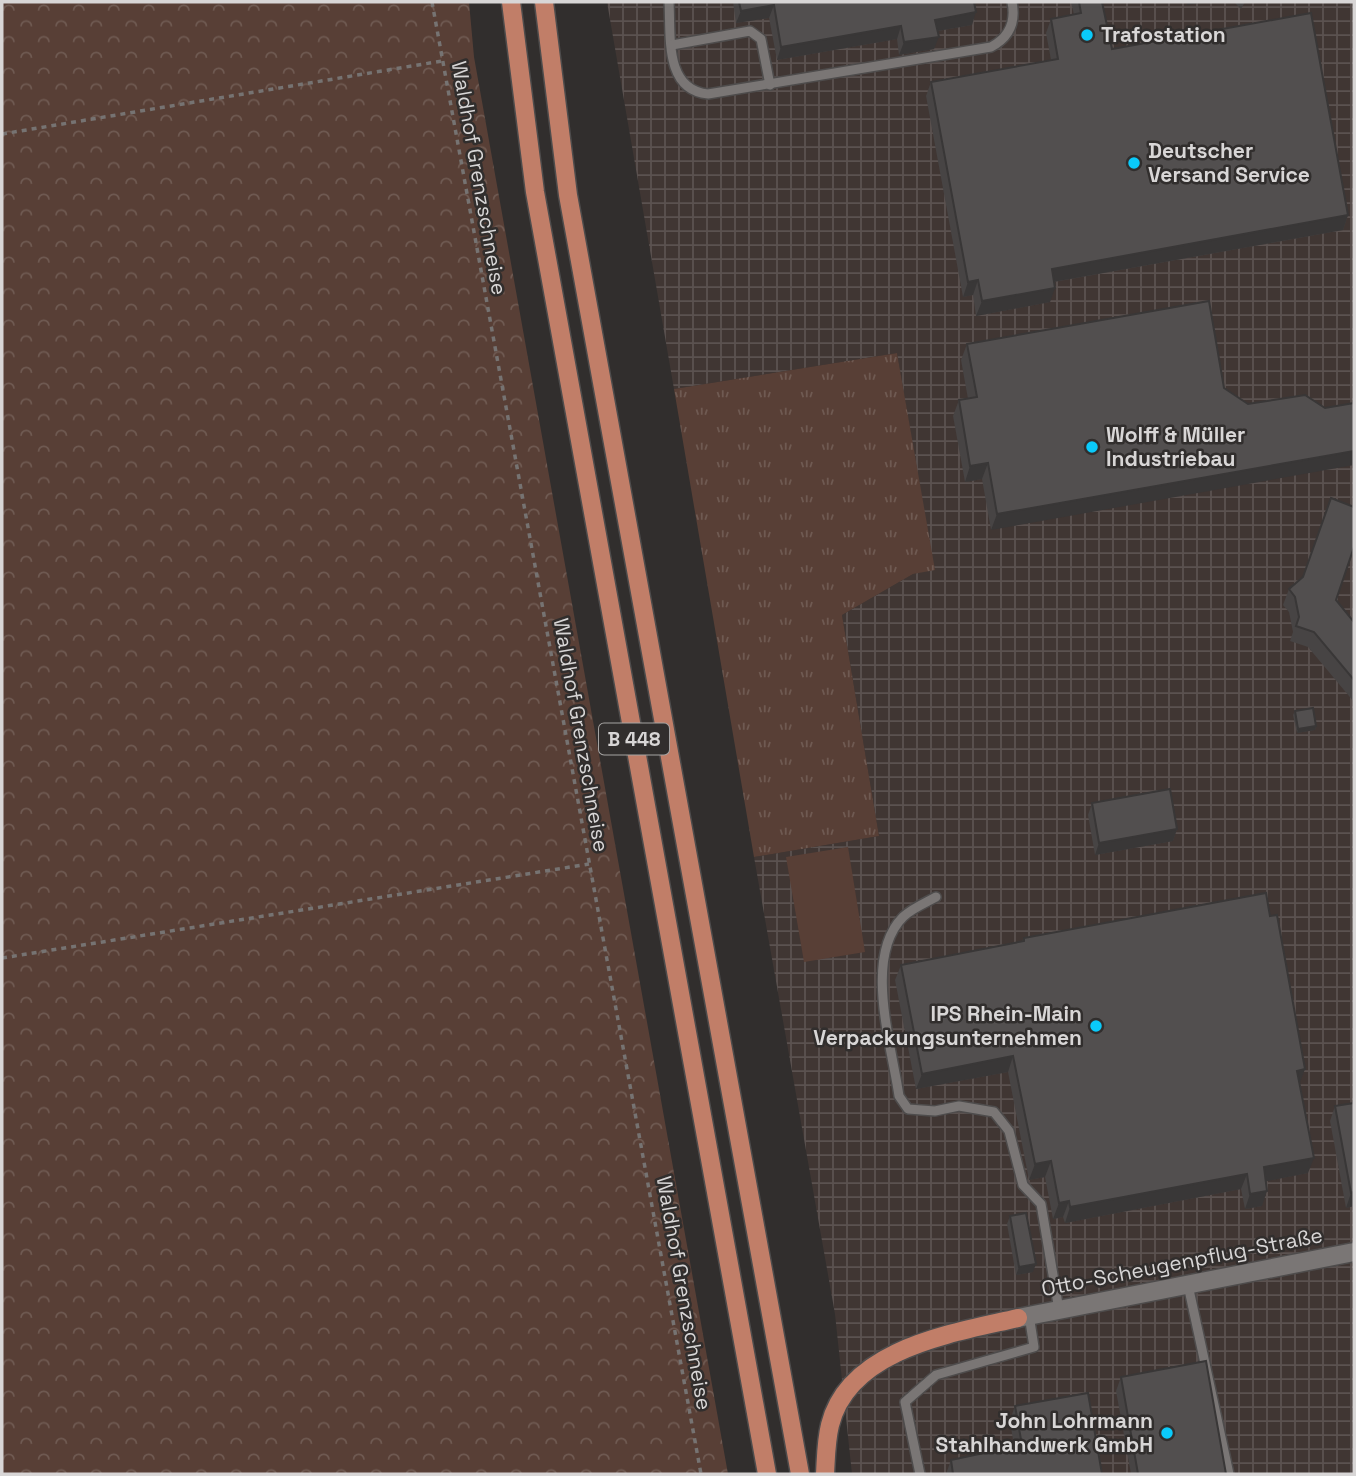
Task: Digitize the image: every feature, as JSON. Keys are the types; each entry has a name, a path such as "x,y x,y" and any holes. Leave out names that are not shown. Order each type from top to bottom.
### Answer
{"main road":[{"name":"B 448","path":"511,2 535,192 767,1474"},
{"name":"B 448","path":"544,2 568,195 800,1474"},
{"path":"825,1474 830,1424 845,1396 869,1370 909,1347 1024,1316"}],"street":[{"name":"Otto-Scheugenpflug-Straße","path":"1024,1316 1354,1252"}],"lane":[{"path":"669,2 677,72 683,82 697,93 723,93 992,47 1006,37 1010,30 1012,2"},
{"path":"672,45 750,31 761,39 770,85"},
{"path":"936,897 903,917 888,939 880,970 899,1096 908,1108 935,1111 959,1106 995,1112 1009,1131 1023,1185 1041,1204 1059,1310"},
{"path":"1188,1285 1229,1474"},
{"path":"920,1474 905,1402 936,1375 1034,1347 1024,1316"}],"path":[{"name":"Waldhof Grenzschneise","path":"432,2 701,1474"},
{"path":"2,135 442,61"},
{"path":"2,958 589,864"}],"shaded area":[{"path":"607,2 1354,2 1354,1474 852,1474 835,1314 754,857 879,836 842,615 913,574 934,569 897,353 674,389"}],"green space":[{"path":"2,2 469,2 474,57 728,1474 2,1474"},
{"path":"897,353 935,570 913,574 842,615 879,836 754,857 674,389"},
{"path":"848,847 865,952 804,962 786,857"}],"building":[{"path":"739,2 974,2 976,12 935,20 939,37 904,42 901,26 781,47 774,5 741,11"},
{"name":"Deutscher Versand Service","path":"1079,2 1102,2 1112,49 1311,13 1348,215 1052,269 1055,288 982,301 978,280 968,282 931,82 1058,59 1051,19 1081,13"},
{"name":"Wolff & Müller Industriebau","path":"1209,301 1224,388 1248,404 1305,395 1325,408 1354,403 1354,451 997,514 988,463 970,466 959,400 977,397 967,344"},
{"path":"1331,498 1354,507 1354,547 1336,600 1354,622 1354,680 1314,632 1296,626 1299,617 1295,597 1289,589 1303,577"},
{"path":"1313,708 1316,726 1298,729 1295,711"},
{"path":"1170,789 1177,829 1099,843 1092,803"},
{"name":"IPS Rhein-Main Verpackungsunternehmen","path":"1266,893 1270,916 1277,915 1305,1069 1297,1071 1314,1158 1264,1167 1267,1191 1250,1194 1247,1174 1070,1207 1069,1201 1059,1203 1051,1161 1035,1164 1013,1056 922,1074 901,965 1024,941 1024,938"},
{"path":"1354,1103 1354,1192 1351,1193 1335,1106"},
{"path":"1026,1213 1036,1264 1019,1267 1010,1216"},
{"name":"John Lohrmann Stahlhandwerk GmbH","path":"1206,1361 1226,1474 1138,1474 1121,1377"},
{"path":"1088,1393 1102,1474 953,1474 951,1460 1022,1445 1015,1406"}],"place":[{"name":"Trafostation","path":"1087,35"},
{"name":"Deutscher Versand Service","path":"1134,163"},
{"name":"Wolff & Müller Industriebau","path":"1092,447"},
{"name":"IPS Rhein-Main Verpackungsunternehmen","path":"1096,1026"},
{"name":"John Lohrmann Stahlhandwerk GmbH","path":"1167,1433"}]}
